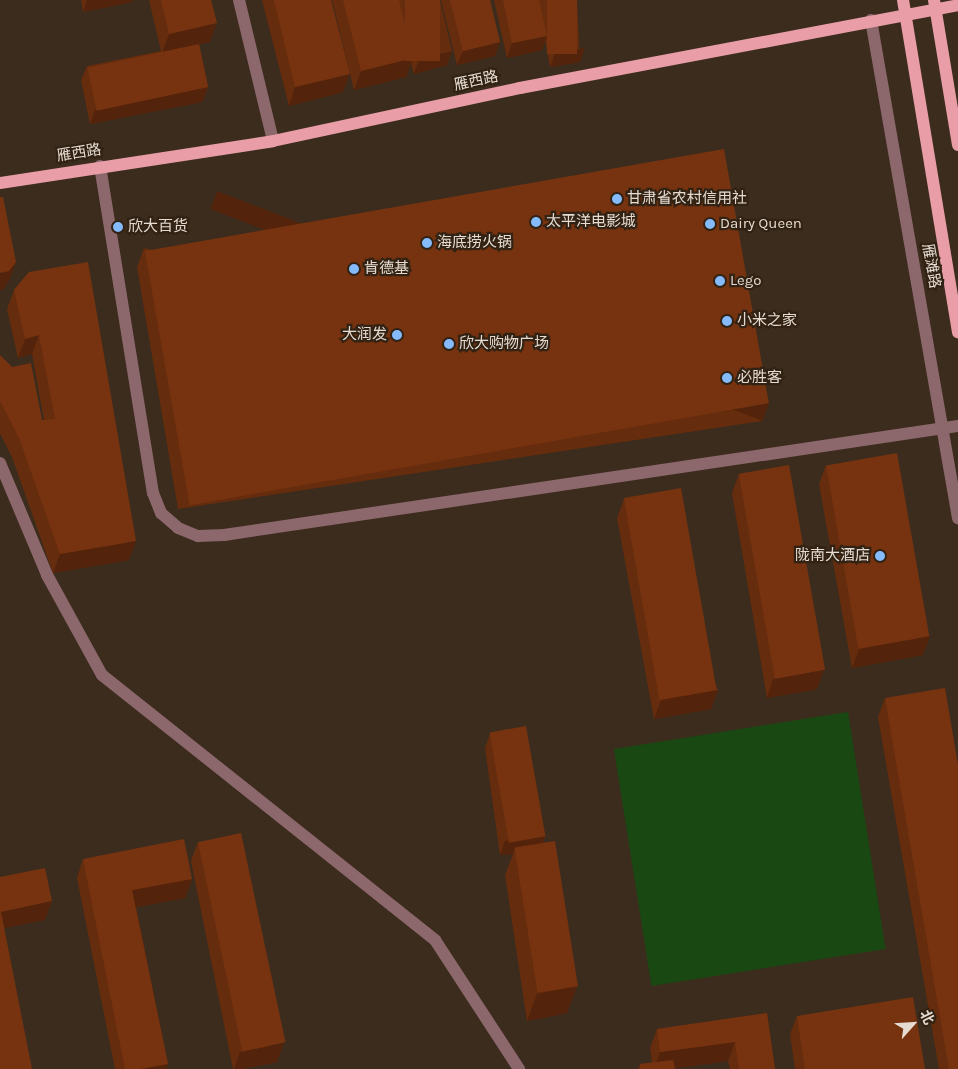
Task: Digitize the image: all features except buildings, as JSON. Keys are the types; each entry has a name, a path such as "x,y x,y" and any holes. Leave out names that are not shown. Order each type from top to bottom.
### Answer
{"main road":[{"name":"雁滩路","path":"903,0 958,332"},
{"name":"雁西路","path":"0,183 100,166 273,141 520,88 872,20 905,13 936,3 958,5"},
{"path":"936,3 958,145"}],"street":[{"path":"239,0 273,141"},
{"name":"雁滩路","path":"872,20 958,518"},
{"path":"100,166 153,493 161,513 178,528 198,536 224,535 958,426"},
{"path":"0,463 47,575 102,675 435,940 520,1069"}],"green space":[{"path":"848,712 886,949 651,986 614,749"}],"place":[{"name":"甘肃省农村信用社","path":"617,199"},
{"name":"太平洋电影城","path":"536,222"},
{"name":"Dairy Queen","path":"710,224"},
{"name":"欣大百货","path":"118,227"},
{"name":"海底捞火锅","path":"427,243"},
{"name":"肯德基","path":"354,269"},
{"name":"Lego","path":"720,281"},
{"name":"小米之家","path":"727,321"},
{"name":"大润发","path":"397,335"},
{"name":"欣大购物广场","path":"449,344"},
{"name":"必胜客","path":"727,378"},
{"name":"陇南大酒店","path":"880,556"}]}
